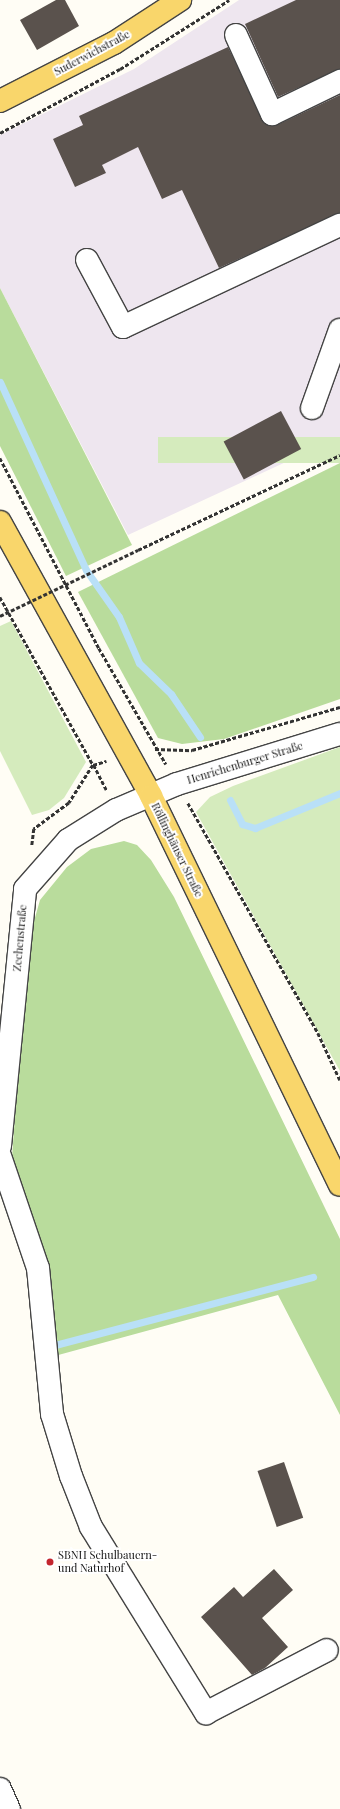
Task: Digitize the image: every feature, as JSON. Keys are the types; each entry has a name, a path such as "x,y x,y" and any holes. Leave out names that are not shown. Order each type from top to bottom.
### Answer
{"main road":[{"name":"Suderwichstraße","path":"0,101 114,43 175,1"},
{"name":"Röllinghäuser Straße","path":"0,522 151,796 340,1185"}],"street":[{"path":"236,36 272,114 340,81"},
{"path":"87,260 123,327 340,225"},
{"path":"312,408 340,330"},
{"name":"Henrichenburger Straße","path":"151,796 232,766 340,734"},
{"name":"Zechenstraße","path":"0,1146 25,889 68,840 116,810 151,796"},
{"path":"0,1156 38,1268 52,1414 71,1476 91,1527 206,1712 327,1650"},
{"path":"0,1789 9,1809"}],"path":[{"path":"0,616 340,455"},
{"path":"0,458 99,648 157,749 192,750 340,707"},
{"path":"0,597 93,765 116,810"},
{"path":"31,852 34,829 69,803 93,765"},
{"path":"194,814 318,1033 340,1080"}],"shaded area":[{"path":"239,0 340,0 340,437 128,535 0,288 0,135 134,69"}],"green space":[{"path":"0,288 132,545 66,576 0,446"},
{"path":"158,437 340,437 340,463 158,463"},
{"path":"340,463 340,699 224,739 182,744 158,738 78,592"},
{"path":"11,621 86,762 64,798 49,810 32,815 0,751 0,626"},
{"path":"340,747 340,1071 196,812 210,797 233,786"},
{"path":"124,841 137,845 151,860 174,897 340,1239 340,1415 278,1295 51,1357 11,1172 27,946 40,900 67,867 91,849"}],"building":[{"path":"56,0 65,0 79,26 37,50 20,20"},
{"path":"296,0 340,0 340,69 278,97 245,24"},
{"path":"228,47 265,124 277,125 340,95 340,213 219,268 182,190 162,199 138,147 102,165 106,173 75,187 53,139 83,125 79,116"},
{"path":"281,411 301,449 244,479 224,442"},
{"path":"284,1462 303,1518 277,1527 258,1471"},
{"path":"274,1569 293,1590 262,1618 288,1647 265,1668 252,1675 201,1617 234,1587 243,1597"}],"waterway":[{"path":"0,382 86,570 119,617 139,663 171,694 200,737"},
{"path":"230,800 242,824 255,828 340,793"},
{"path":"55,1345 313,1277"}],"place":[{"name":"SBNH Schulbauern- und Naturhof","path":"50,1562"}]}
